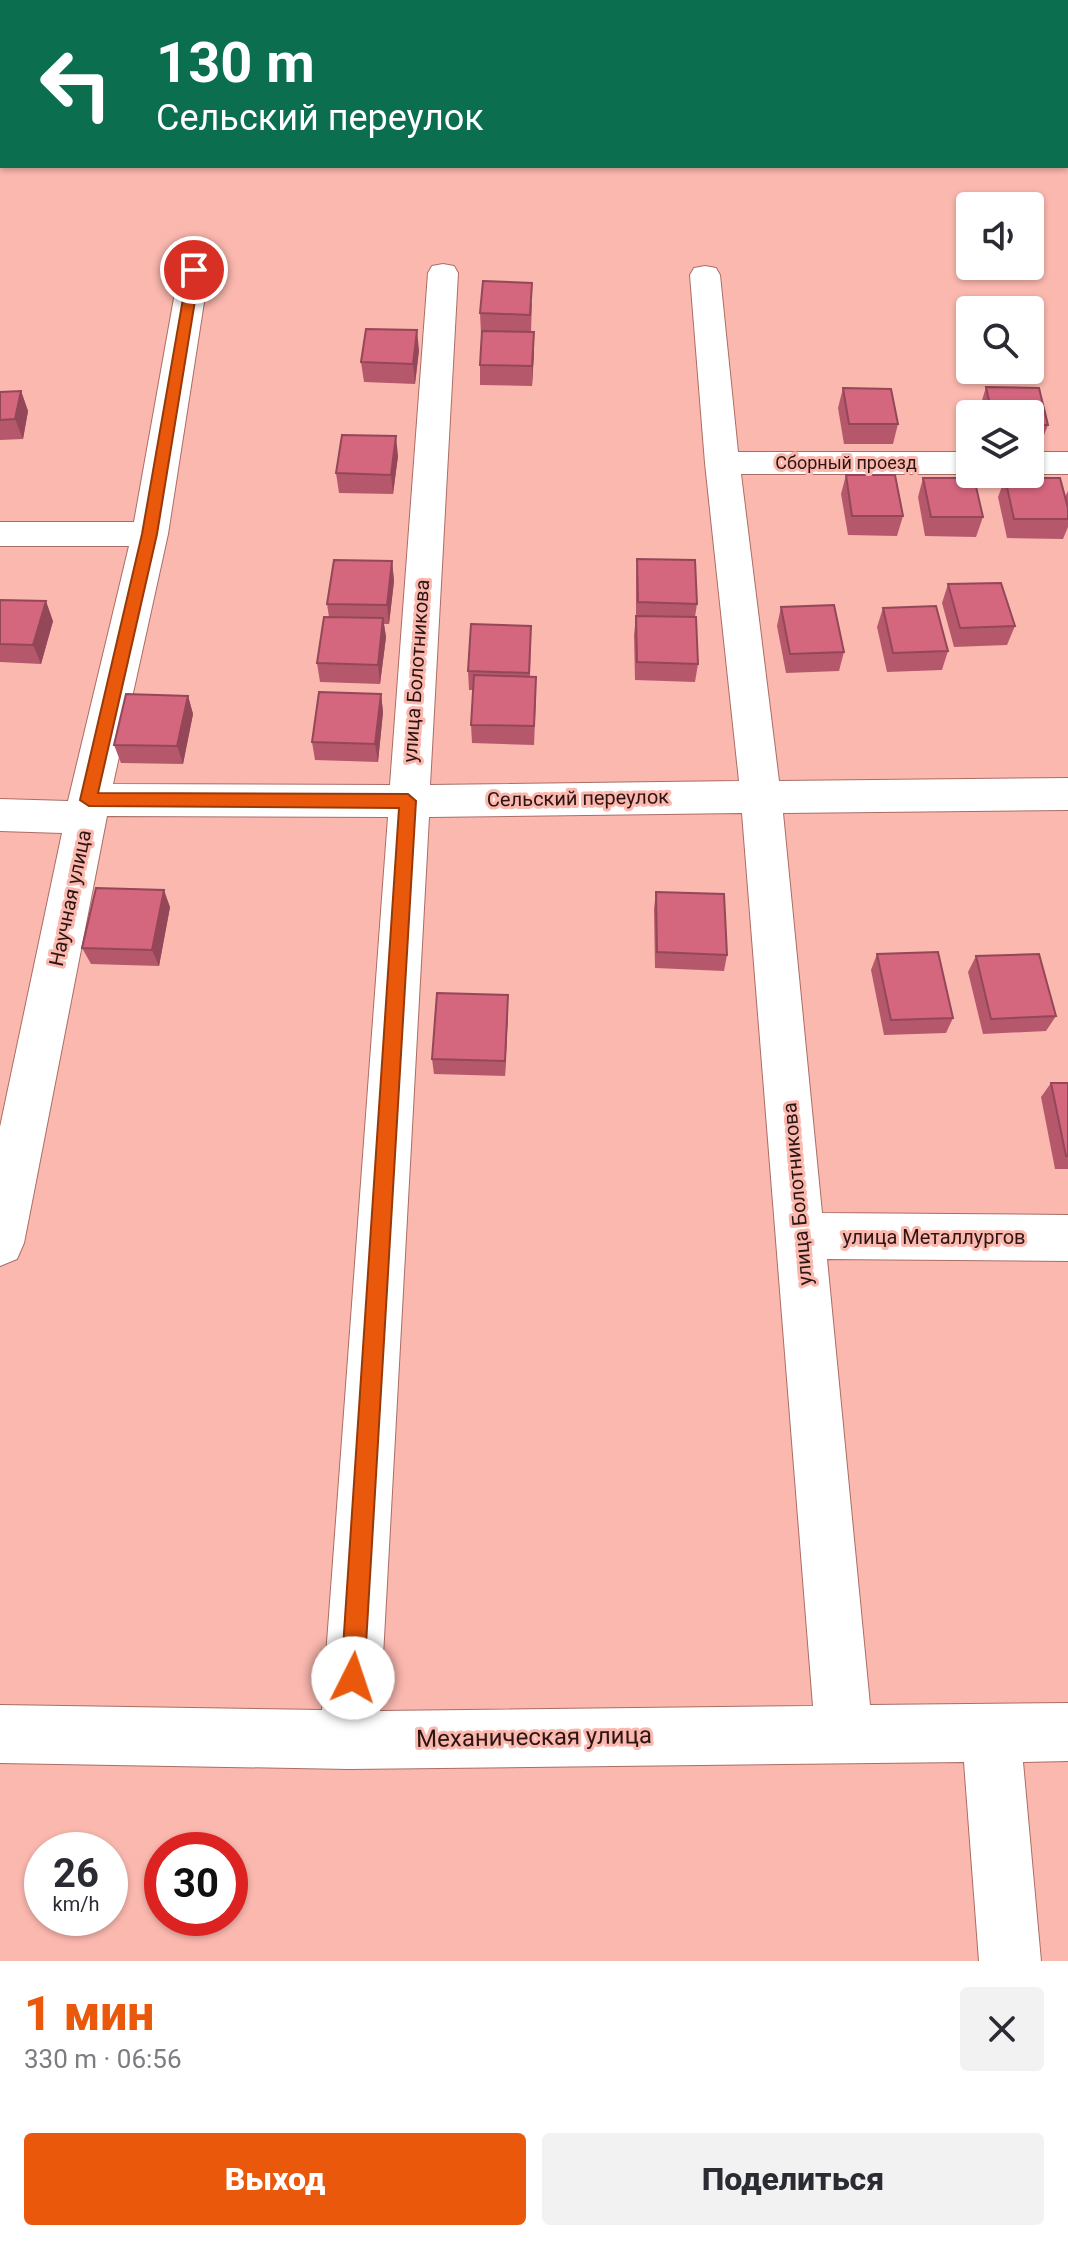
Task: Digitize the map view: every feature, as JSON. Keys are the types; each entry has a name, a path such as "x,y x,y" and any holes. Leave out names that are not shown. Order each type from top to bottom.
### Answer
{"street":[{"name":"Научная улица","path":"0,1243 88,809 150,534 194,270"},
{"name":"улица Болотникова","path":"349,1740 443,273"},
{"name":"улица Болотникова","path":"705,275 722,463 761,796 844,1732"},
{"name":"Сборный проезд","path":"722,463 956,463"},
{"path":"1044,463 1068,463"},
{"path":"0,534 150,534"},
{"name":"Сельский переулок","path":"0,815 88,809 408,801 1068,794"},
{"name":"улица Металлургов","path":"801,1236 1068,1238"},
{"name":"Механическая улица","path":"0,1734 349,1740 844,1732 1068,1732"},
{"path":"991,1732 1010,1961"}],"building":[{"path":"483,281 532,283 530,315 480,313"},
{"path":"366,329 417,330 413,364 361,362"},
{"path":"482,331 534,332 532,366 480,365"},
{"path":"986,387 1039,388 1042,400 989,400"},
{"path":"843,388 891,389 898,424 849,424"},
{"path":"21,391 15,419 0,420 0,392"},
{"path":"342,435 396,436 391,475 336,473"},
{"path":"846,475 895,475 903,516 852,516"},
{"path":"923,478 956,478 956,488 976,488 983,517 931,517"},
{"path":"1044,478 1060,478 1068,519 1014,519 1007,488 1044,488"},
{"path":"637,559 695,560 697,604 638,602"},
{"path":"334,560 392,561 387,605 327,604"},
{"path":"1001,583 1015,626 960,628 948,584"},
{"path":"0,600 46,601 33,645 0,644"},
{"path":"834,605 844,652 790,654 781,607"},
{"path":"936,606 948,651 893,653 883,608"},
{"path":"636,616 696,617 698,664 637,662"},
{"path":"324,617 383,618 378,665 317,663"},
{"path":"471,624 531,626 529,673 468,671"},
{"path":"474,675 536,677 534,726 471,725"},
{"path":"319,692 381,694 375,744 312,742"},
{"path":"126,694 188,696 177,746 114,745"},
{"path":"96,888 164,890 152,950 82,948"},
{"path":"656,892 724,894 727,955 657,952"},
{"path":"938,952 953,1018 891,1020 877,954"},
{"path":"1039,954 1056,1016 991,1019 976,956"},
{"path":"437,993 508,995 505,1061 432,1059"},
{"path":"1051,1083 1068,1083 1068,1156 1066,1156"}],"route":[{"path":"194,270 150,534 89,800 408,801 353,1678"}]}
